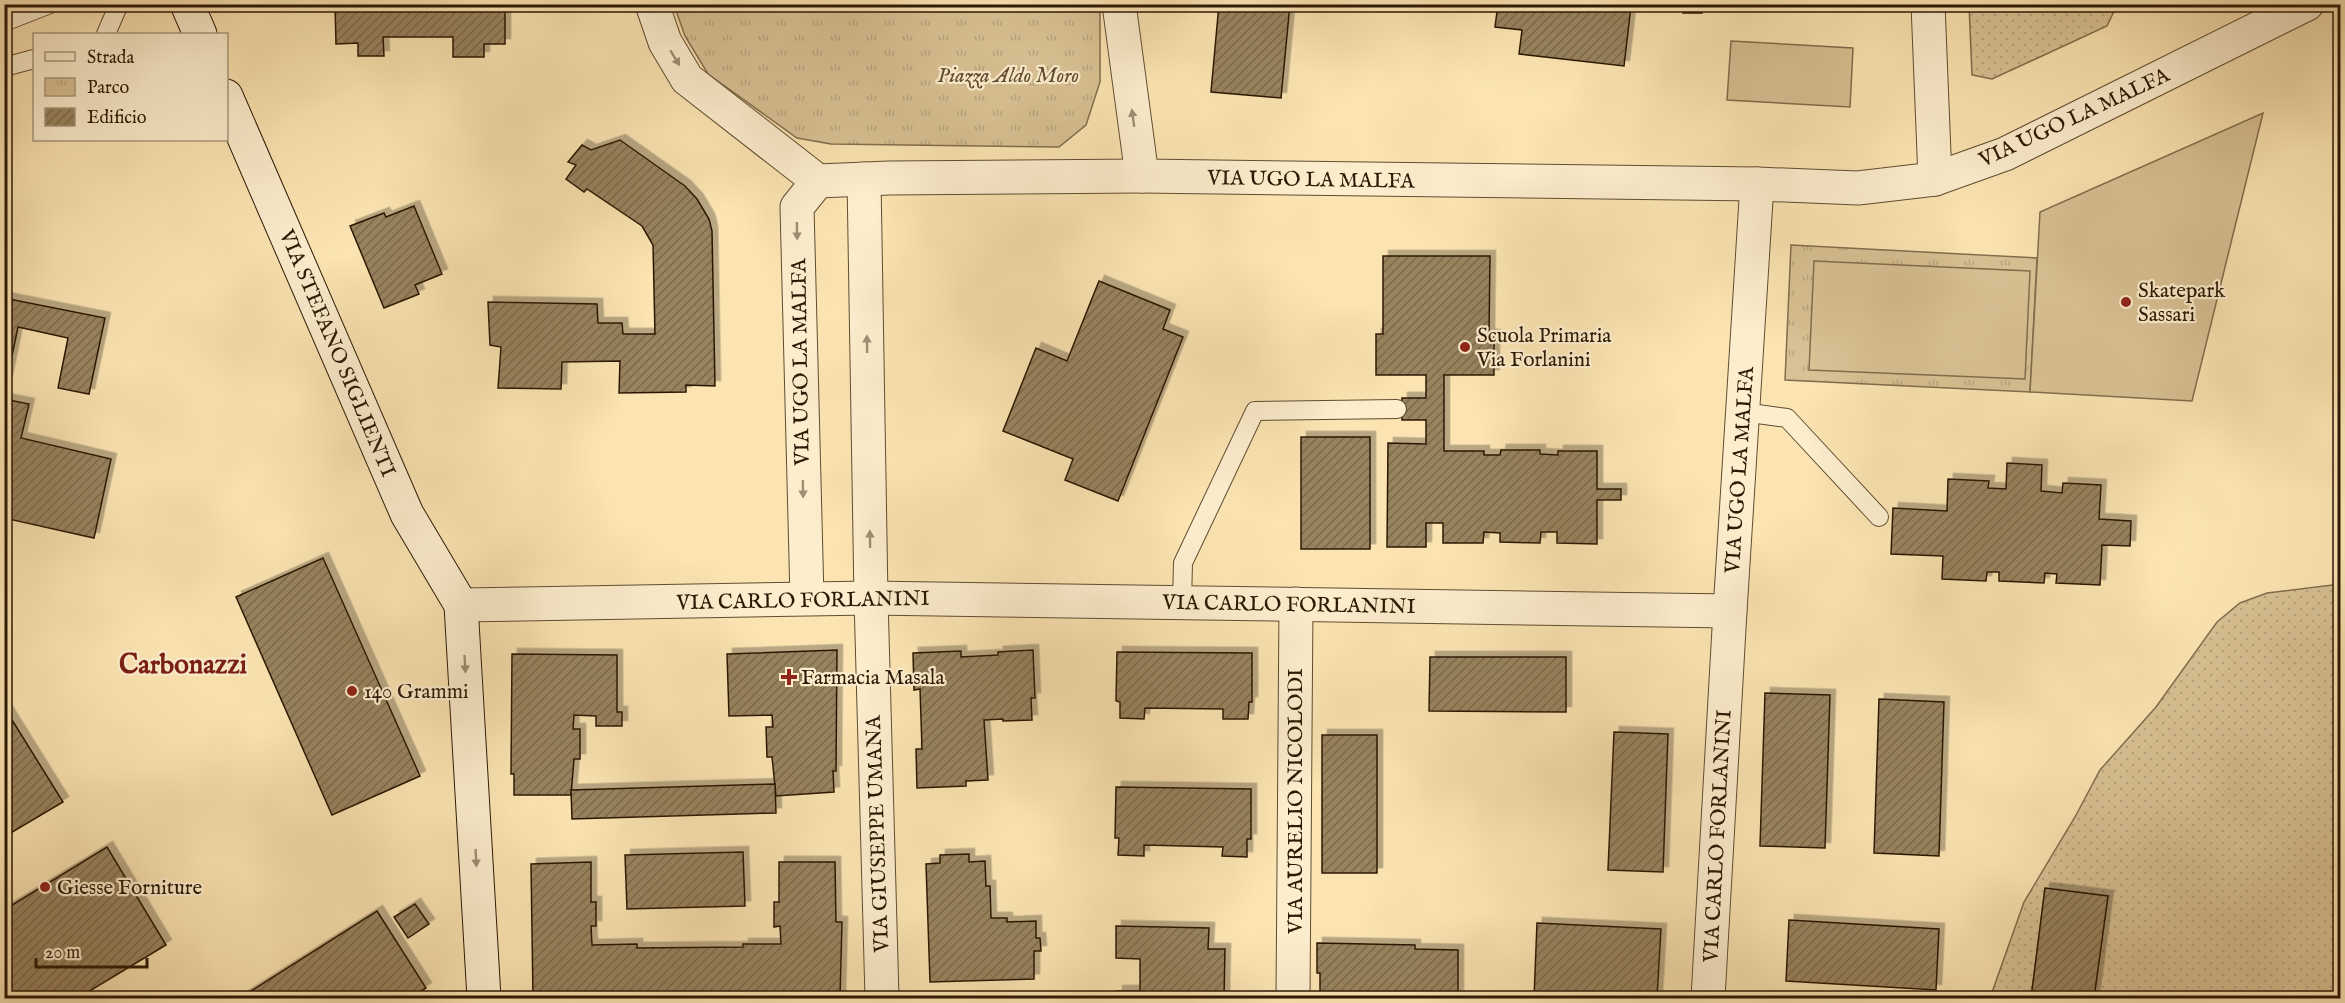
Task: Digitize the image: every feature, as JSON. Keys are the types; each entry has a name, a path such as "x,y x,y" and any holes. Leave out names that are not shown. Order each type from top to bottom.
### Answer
{"street":[{"path":"652,4 665,42 687,79 818,181"},
{"path":"1119,4 1142,176"},
{"path":"1928,4 1935,179"},
{"name":"VIA UGO LA MALFA","path":"807,598 796,207 818,181 1142,176 1757,184 1858,188 1935,179 2006,154 2307,4"},
{"name":"VIA STEFANO SIGLIENTI","path":"228,101 407,513 461,605"},
{"path":"864,179 871,598"},
{"name":"VIA UGO LA MALFA","path":"1730,611 1757,184"},
{"name":"VIA CARLO FORLANINI","path":"461,605 871,598 1730,611 1708,999"},
{"name":"VIA GIUSEPPE UMANA","path":"871,598 882,999"},
{"name":"VIA AURELIO NICOLODI","path":"1293,999 1296,604"},
{"path":"461,605 484,999"}],"lane":[{"path":"4,22 50,4"},
{"path":"106,33 119,4"},
{"path":"4,67 33,59"},
{"path":"1182,602 1183,563 1255,411 1397,409"},
{"path":"1743,412 1787,418 1879,517"}],"green space":[{"path":"1969,4 2117,5 2107,26 1992,79 1972,75"},
{"name":"Piazza Aldo Moro","path":"674,5 1100,5 1100,82 1086,125 1059,147 831,144 797,138 708,74 685,36"},
{"path":"1731,41 1853,48 1850,107 1727,100"},
{"name":"Skatepark Sassari","path":"2263,113 2192,401 2030,392 2040,212"},
{"path":"1791,245 2037,258 2030,392 1785,380"},
{"path":"1814,261 2030,271 2025,379 1809,370"},
{"path":"2340,584 2340,998 2094,998 2108,896 2045,889 2031,998 1990,998 2024,902 2100,770 2156,707 2217,622 2240,603 2267,593"}],"building":[{"path":"335,4 505,4 505,44 484,44 484,57 453,57 453,37 383,37 384,56 358,56 358,43 336,44"},
{"path":"1219,4 1290,4 1281,98 1211,92"},
{"path":"1498,4 1631,6 1624,66 1519,54 1522,30 1495,27"},
{"path":"1684,4 1702,4 1702,13 1683,13"},
{"path":"620,140 685,186 697,199 709,219 712,231 715,386 686,385 686,392 619,393 620,361 562,362 561,389 498,388 501,347 490,345 488,302 597,304 598,323 622,323 623,334 655,334 653,245 642,226 587,189 584,192 566,179 576,165 568,162 582,145 591,150"},
{"path":"414,206 442,274 415,285 419,294 384,308 350,226 384,213 386,217"},
{"path":"1383,256 1490,256 1489,335 1494,335 1494,375 1444,375 1444,451 1484,451 1484,455 1500,455 1501,450 1540,450 1540,454 1558,455 1558,451 1597,451 1597,489 1621,489 1621,500 1597,500 1597,544 1557,543 1557,532 1541,532 1540,543 1500,542 1500,533 1484,532 1483,543 1443,543 1443,523 1426,523 1426,547 1387,547 1388,443 1426,444 1426,420 1402,420 1402,398 1426,398 1426,375 1376,375 1376,334 1383,334"},
{"path":"1099,281 1170,310 1163,329 1183,337 1118,501 1065,480 1073,459 1003,431 1036,348 1067,361"},
{"path":"4,298 105,318 89,394 58,388 68,338 18,327 7,380 4,379"},
{"path":"4,399 29,404 21,438 111,459 94,538 4,518"},
{"path":"1301,437 1370,437 1370,549 1301,549"},
{"path":"2007,463 2042,465 2041,491 2062,493 2063,483 2101,485 2099,519 2131,521 2130,546 2102,545 2100,585 2056,583 2057,574 2045,573 2044,583 1999,581 1999,572 1987,572 1986,581 1942,579 1943,556 1891,554 1893,508 1947,511 1948,479 1989,481 1988,488 2006,489"},
{"path":"323,558 420,776 332,815 236,597"},
{"path":"837,650 834,792 776,796 772,757 767,757 766,727 773,727 772,715 729,716 727,654"},
{"path":"1033,650 1035,698 1031,698 1032,720 984,720 988,780 966,781 966,786 917,788 916,749 922,749 920,689 914,690 913,653 961,651 961,657"},
{"path":"1117,652 1252,653 1252,702 1249,702 1248,719 1223,719 1223,709 1145,708 1144,719 1120,718 1120,702 1116,701"},
{"path":"512,654 617,655 617,712 622,712 622,726 596,726 596,716 574,715 573,729 580,729 580,759 574,759 571,795 514,795 514,774 511,774"},
{"path":"1430,657 1566,657 1566,712 1429,711"},
{"path":"1765,693 1830,695 1825,848 1760,846"},
{"path":"1879,699 1944,702 1939,856 1874,853"},
{"path":"4,707 63,802 4,837"},
{"path":"1614,732 1668,734 1663,872 1608,870"},
{"path":"1322,735 1377,735 1377,873 1322,873"},
{"path":"775,784 776,813 572,819 571,790"},
{"path":"1116,787 1251,789 1251,839 1247,839 1247,857 1222,856 1223,847 1144,845 1144,856 1118,855 1119,838 1115,838"},
{"path":"107,847 166,945 78,998 4,998 4,910"},
{"path":"743,852 745,906 627,909 625,855"},
{"path":"969,854 969,862 985,861 986,886 990,886 991,918 1007,918 1007,922 1036,921 1036,938 1040,938 1041,951 1034,951 1034,979 930,982 926,864 940,863 940,855"},
{"path":"591,862 591,902 596,902 596,926 591,926 592,945 637,944 637,948 743,947 743,944 781,944 780,926 774,927 774,902 779,902 779,862 835,862 836,922 842,922 840,998 533,998 531,864"},
{"path":"2045,888 2108,896 2094,998 2031,998"},
{"path":"415,904 429,924 408,938 394,917"},
{"path":"377,911 426,988 410,998 240,998"},
{"path":"1789,920 1939,929 1936,990 1786,981"},
{"path":"1537,923 1661,929 1657,998 1534,998"},
{"path":"1116,926 1209,928 1208,949 1225,949 1224,998 1117,998 1117,991 1140,991 1140,959 1116,958"},
{"path":"1317,943 1415,945 1415,949 1458,950 1458,998 1320,998"}],"place":[{"name":"Skatepark Sassari","path":"2126,302"},
{"name":"Scuola Primaria Via Forlanini","path":"1465,347"},
{"name":"Farmacia Masala","path":"789,677"},
{"name":"140 Grammi","path":"352,691"},
{"name":"Giesse Forniture","path":"45,887"}],"district":[{"name":"Carbonazzi","path":"183,664"}]}
